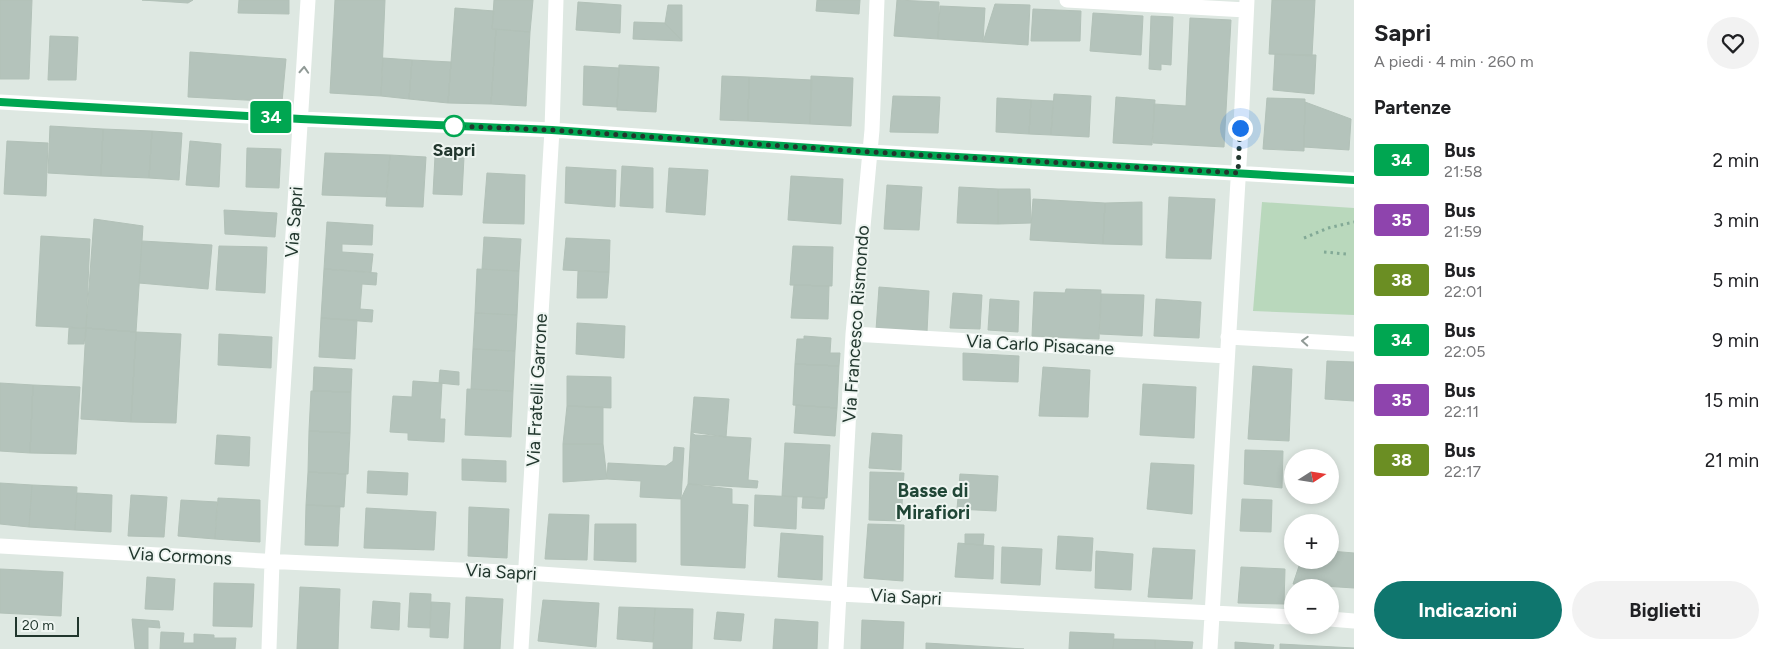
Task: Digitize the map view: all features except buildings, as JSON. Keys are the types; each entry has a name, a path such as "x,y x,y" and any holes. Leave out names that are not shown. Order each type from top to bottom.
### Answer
{"street":[{"name":"Via Sapri","path":"308,0 272,562 526,573 839,594 1284,616"},
{"name":"Via Fratelli Garrone","path":"521,649 552,130 556,0"},
{"name":"Via Francesco Rismondo","path":"836,649 852,334 870,152 877,0"},
{"path":"1067,0 1246,5 1210,649"},
{"path":"0,102 301,119 552,130 870,152 1354,180"},
{"name":"Via Carlo Pisacane","path":"852,334 1227,356"},
{"path":"1228,337 1354,344"},
{"name":"Via Cormons","path":"0,546 272,562"},
{"path":"269,649 272,562"},
{"path":"1339,620 1354,621"}],"path":[{"path":"1304,238 1328,228 1354,222"},
{"path":"1324,252 1346,254"}],"green space":[{"path":"1262,202 1354,208 1354,315 1253,311"}],"bus line":[{"name":"34","path":"0,102 301,119 552,130 870,152 1354,180"}],"place":[{"name":"Sapri","path":"454,126"}],"district":[{"name":"Basse di Mirafiori","path":"933,501"}],"route":[{"path":"454,126 552,130 870,152 1238,173 1240,128"}]}
